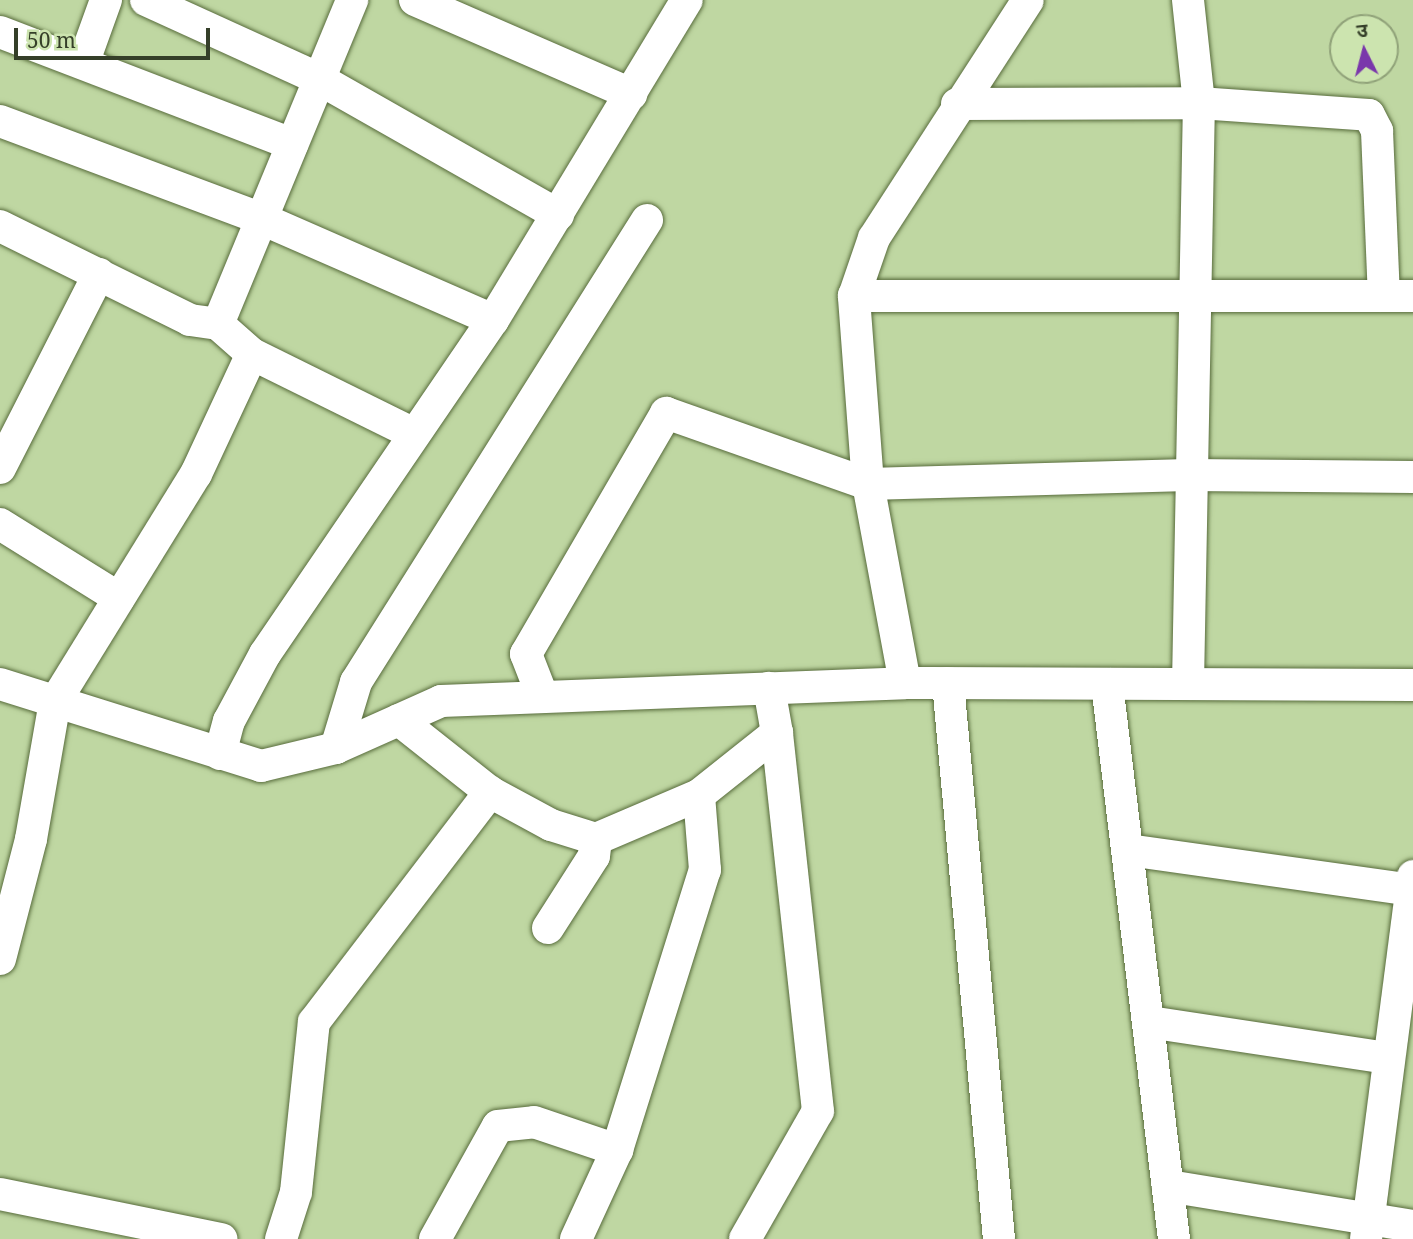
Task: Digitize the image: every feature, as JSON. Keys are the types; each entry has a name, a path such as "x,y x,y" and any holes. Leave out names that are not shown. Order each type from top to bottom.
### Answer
{"street":[{"path":"84,61 106,0"},
{"path":"146,0 319,79 558,215"},
{"path":"218,324 352,0"},
{"path":"415,0 631,94"},
{"path":"220,754 229,721 265,654 412,433 493,320 687,0"},
{"path":"905,683 868,484 853,296 874,238 957,104 1028,0"},
{"path":"1188,0 1199,103 1197,293 1188,475 1188,684"},
{"path":"0,32 84,61 164,99 292,144"},
{"path":"853,296 1197,293 1398,296 1377,131 1369,115 1199,103 957,104"},
{"path":"0,121 262,219 493,320"},
{"path":"335,748 356,682 647,220"},
{"path":"0,226 190,320 218,324 252,354 412,433"},
{"path":"0,468 99,274"},
{"path":"0,959 31,839 55,702 196,474 252,354"},
{"path":"542,695 526,654 666,413 868,484 1188,475 1413,477"},
{"path":"0,524 119,598"},
{"path":"0,684 261,765 335,748 441,701 905,683 1413,685"},
{"path":"948,683 999,1239"},
{"path":"1107,684 1174,1239"},
{"path":"745,1239 818,1111 769,688"},
{"path":"398,720 490,792 551,825 596,839 699,795 776,733"},
{"path":"281,1239 296,1192 314,1022 490,792"},
{"path":"576,1239 617,1150 705,870 699,795"},
{"path":"548,928 593,856 596,839"},
{"path":"1128,850 1412,885 1387,1058 1367,1228"},
{"path":"1149,1022 1387,1058"},
{"path":"435,1239 498,1126 534,1122 617,1150"},
{"path":"1168,1186 1367,1228 1413,1226"},
{"path":"0,1194 221,1239"}]}
